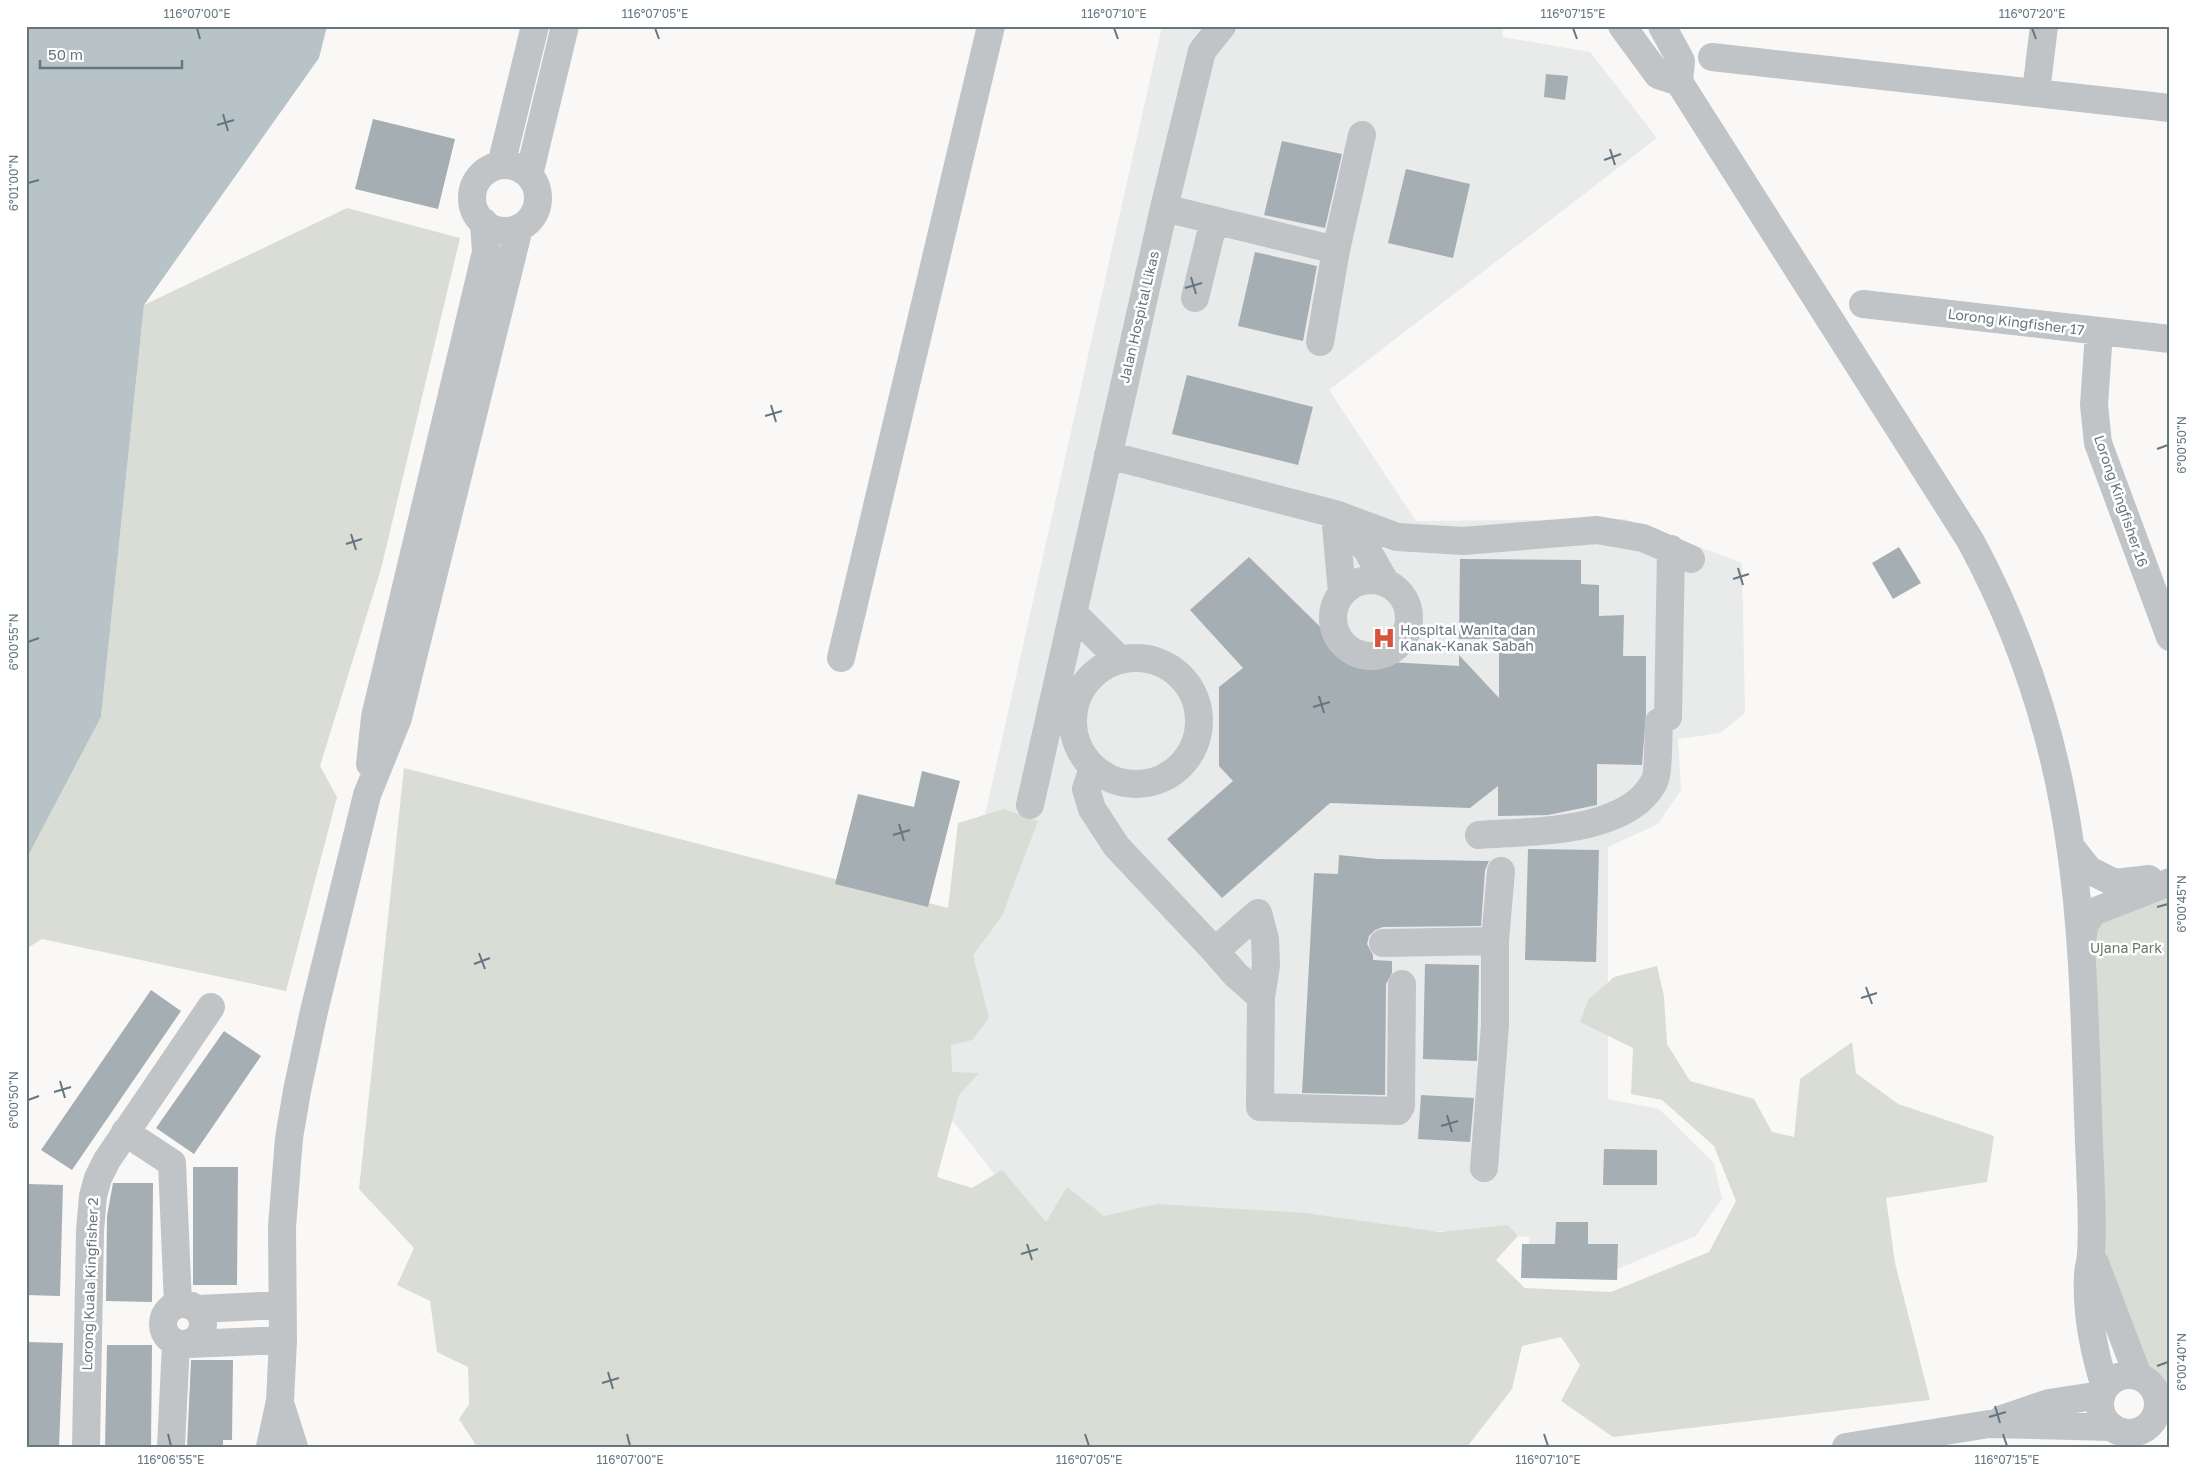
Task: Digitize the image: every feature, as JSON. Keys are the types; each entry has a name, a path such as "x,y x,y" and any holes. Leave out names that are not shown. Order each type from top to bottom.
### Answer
{"street":[{"path":"501,165 535,26"},
{"path":"530,175 565,26"},
{"path":"841,658 991,26"},
{"name":"Jalan Hospital Likas","path":"1030,805 1164,208 1202,51 1222,26"},
{"path":"1622,26 1658,75 1679,82"},
{"path":"1662,26 1681,61 1679,82 1970,540 1988,573 2022,651 2055,764 2070,846 2081,952 2091,1195 2091,1255 2088,1274 2095,1351 2103,1391 2101,1413 2135,1439"},
{"path":"2036,92 2044,26"},
{"path":"1712,56 2170,108"},
{"path":"1320,342 1336,250 1362,135"},
{"path":"270,1447 280,1401 283,1340 282,1227 289,1138 314,1010 367,795 375,717 486,252 484,222 473,204 476,183 491,168 501,165 512,165 530,175 538,193 538,204 531,218 519,228 501,230 484,222"},
{"path":"1164,208 1336,250"},
{"path":"1195,298 1214,220"},
{"path":"367,795 398,718 519,228"},
{"name":"Lorong Kingfisher 17","path":"1863,304 2170,339"},
{"name":"Lorong Kingfisher 16","path":"2099,332 2094,405 2098,443 2170,637"},
{"path":"1108,455 1335,514 1397,537 1463,541 1597,530 1643,538 1681,554 1668,717 1659,722 1655,781 1640,801 1616,816 1561,828 1479,835"},
{"path":"1335,514 1366,550 1386,583"},
{"path":"1335,514 1342,593"},
{"path":"1373,580 1386,583 1396,590 1404,600 1409,613 1408,626 1403,638 1394,648 1373,655 1350,650 1338,637 1333,624 1333,612 1342,593 1355,583 1373,580"},
{"path":"1074,614 1119,659"},
{"path":"1074,614 1080,690 1072,716 1073,733 1080,752 1093,768 1116,781 1140,784 1165,777 1185,761 1195,745 1200,727 1199,708 1191,688 1179,674 1159,661 1137,657 1119,659 1096,671 1080,690"},
{"path":"1093,768 1086,789 1092,809 1117,847 1215,951 1236,976 1261,998"},
{"path":"2070,846 2089,870 2115,884 2170,877"},
{"path":"1484,1168 1495,1025 1495,941 1502,871"},
{"path":"2081,952 2084,926 2092,912 2170,882"},
{"path":"1215,951 1265,905 1266,966 1261,998 1260,1107 1398,1111 1401,1106 1402,984"},
{"path":"1383,943 1495,941"},
{"name":"Lorong Kuala Kingfisher 2","path":"86,1447 92,1196 98,1178 126,1132 211,1007"},
{"path":"126,1132 172,1163 188,1306 204,1320 202,1332 182,1343"},
{"path":"2091,1255 2138,1376"},
{"path":"188,1306 282,1305"},
{"path":"182,1343 283,1340"},
{"path":"171,1447 182,1343"},
{"path":"1846,1447 1989,1424 2049,1403 2103,1391 2119,1376 2138,1376 2153,1386 2164,1408 2135,1439"},
{"path":"280,1401 294,1447"},
{"path":"1989,1424 2135,1439"}],"shaded area":[{"path":"26,26 327,26 319,58 144,305 101,717 26,860"},
{"name":"Hospital Wanita dan Kanak-Kanak Sabah","path":"1162,26 1502,26 1503,37 1590,52 1657,138 1329,390 1416,521 1625,519 1742,563 1745,713 1720,733 1678,739 1681,790 1658,824 1608,847 1608,1099 1659,1109 1714,1163 1722,1199 1696,1236 1603,1275 1528,1277 1529,1237 1160,1214 1041,1233 929,1091 952,962"}],"green space":[{"path":"347,208 460,238 381,569 320,766 337,797 286,991 42,939 26,949 26,860 101,717 144,305"},
{"path":"404,768 948,908 958,823 1004,809 1038,821 1002,916 973,955 989,1018 972,1040 951,1045 952,1072 979,1073 959,1095 937,1177 972,1188 1002,1170 1046,1222 1067,1187 1104,1216 1157,1204 1305,1213 1440,1232 1508,1225 1518,1236 1496,1260 1525,1288 1611,1292 1709,1252 1736,1201 1714,1146 1662,1100 1631,1094 1633,1048 1580,1022 1588,1000 1614,977 1657,966 1664,996 1667,1044 1690,1081 1754,1099 1772,1132 1794,1137 1800,1079 1852,1042 1856,1073 1898,1104 1994,1136 1987,1182 1886,1198 1895,1263 1930,1400 1613,1437 1561,1401 1580,1365 1561,1337 1522,1346 1512,1389 1467,1447 477,1447 459,1419 469,1404 468,1367 437,1352 430,1301 397,1285 414,1248 359,1189"},
{"name":"Ujana Park","path":"2170,882 2170,1412 2161,1404 2146,1380 2098,1270 2093,912"}],"building":[{"path":"1546,74 1568,76 1565,100 1544,97"},
{"path":"373,119 455,139 438,209 355,189"},
{"path":"1282,141 1342,154 1325,228 1264,215"},
{"path":"1406,169 1470,184 1453,258 1388,243"},
{"path":"1255,252 1317,266 1303,341 1238,326"},
{"path":"1187,375 1313,407 1298,465 1172,434"},
{"path":"1899,547 1921,583 1893,599 1872,563"},
{"path":"1249,557 1354,660 1459,666 1459,655 1499,698 1499,639 1459,639 1460,559 1581,560 1581,584 1599,585 1599,616 1624,615 1623,656 1646,656 1646,714 1642,765 1597,764 1597,805 1548,815 1498,816 1498,786 1470,808 1330,803 1222,898 1167,839 1233,781 1219,766 1219,687 1243,668 1190,610"},
{"path":"922,771 960,781 928,907 835,884 858,794 914,807"},
{"path":"1528,849 1599,850 1596,962 1525,960"},
{"path":"1339,855 1378,859 1489,861 1485,870 1481,926 1383,927 1375,930 1369,936 1367,944 1373,955 1373,960 1392,961 1392,973 1386,984 1385,1095 1302,1093 1314,873 1338,874"},
{"path":"1425,964 1479,965 1477,1061 1423,1059"},
{"path":"151,990 181,1011 72,1170 41,1150"},
{"path":"224,1031 261,1056 194,1154 156,1128"},
{"path":"1421,1095 1474,1098 1470,1142 1418,1139"},
{"path":"1604,1149 1657,1150 1657,1185 1603,1185"},
{"path":"193,1167 238,1167 237,1285 193,1285"},
{"path":"113,1183 153,1183 152,1302 106,1301 107,1216"},
{"path":"27,1184 63,1185 60,1296 26,1295"},
{"path":"1556,1222 1588,1222 1588,1244 1618,1244 1617,1280 1521,1278 1522,1244 1555,1244"},
{"path":"26,1342 63,1343 59,1447 26,1447"},
{"path":"107,1345 152,1345 151,1447 105,1447"},
{"path":"191,1360 233,1360 232,1440 223,1440 223,1447 187,1447"}],"place":[{"name":"Hospital Wanita dan Kanak-Kanak Sabah","path":"1384,638"}]}
